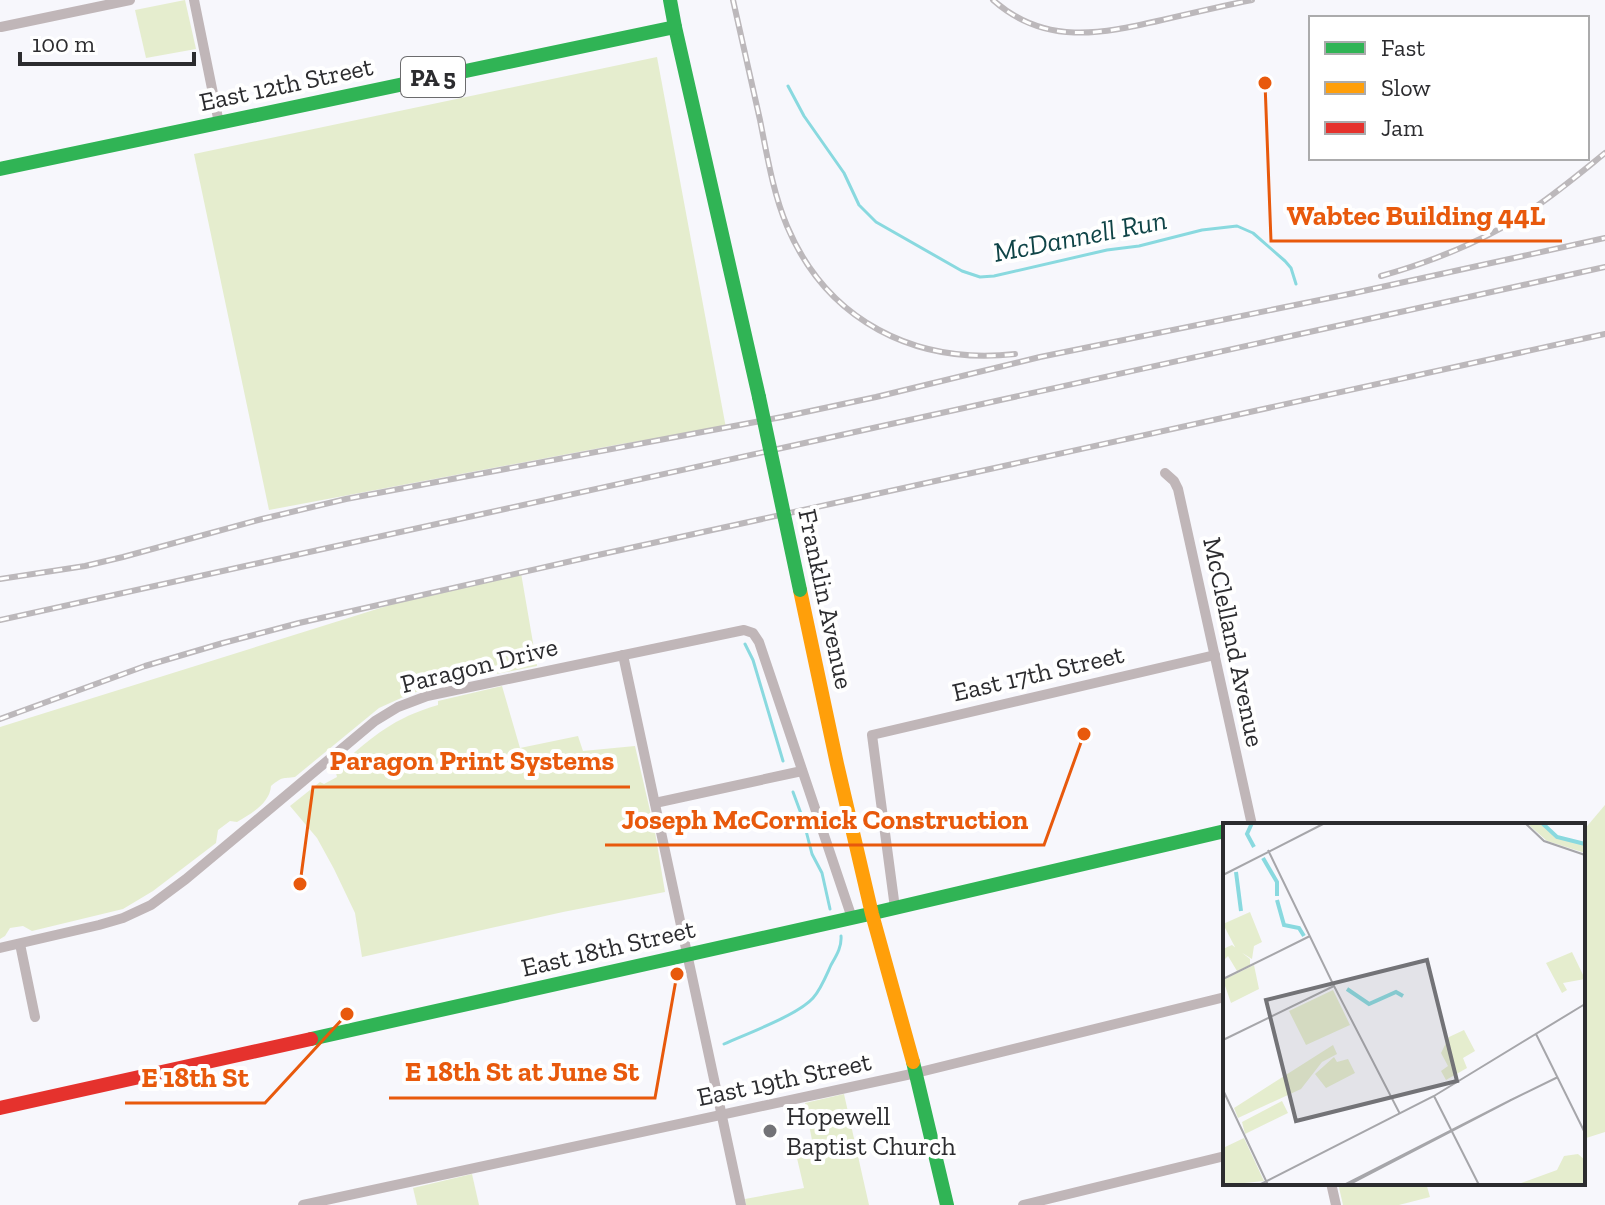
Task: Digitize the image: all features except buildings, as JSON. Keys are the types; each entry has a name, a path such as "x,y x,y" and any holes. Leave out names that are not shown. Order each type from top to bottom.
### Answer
{"street":[{"path":"62,0 65,14"},
{"path":"1,27 130,0"},
{"path":"194,0 219,123"},
{"name":"Franklin Avenue","path":"670,0 837,764 947,1205"},
{"name":"East 12th Street","path":"0,169 675,27"},
{"name":"McClelland Avenue","path":"1165,473 1178,489 1252,823"},
{"name":"Paragon Drive","path":"0,948 99,925 151,905 375,721 398,707 427,696 740,630 753,633 759,642 802,771"},
{"path":"623,655 741,1205"},
{"name":"East 17th Street","path":"895,908 872,735 1215,655"},
{"path":"655,803 802,771 852,918"},
{"name":"East 18th Street","path":"0,1108 872,914 1223,831"},
{"path":"20,944 35,1017"},
{"name":"East 19th Street","path":"310,1204 916,1073 1223,997"},
{"path":"1023,1205 1223,1156"},
{"path":"1331,1185 1336,1205"}],"green space":[{"path":"185,0 196,49 146,58 135,10"},
{"path":"657,57 726,428 621,444 269,510 194,154"},
{"path":"521,573 537,666 434,686 379,708 295,777 280,779 271,786 267,798 259,807 218,830 216,843 153,891 123,909 32,931 23,926 10,928 0,939 0,727 409,599"},
{"path":"502,686 520,748 578,736 583,751 635,746 665,892 362,957 355,913 317,838 290,806 320,782 324,784 337,777 335,769 394,723 438,705 438,701"},
{"path":"1605,805 1605,1132 1585,1138 1585,829"},
{"path":"844,1094 869,1205 746,1205 745,1199 804,1188 796,1154 814,1151 805,1103"},
{"path":"472,1174 479,1205 417,1205 413,1188"},
{"path":"1338,1185 1427,1185 1430,1197 1399,1205 1343,1205"}],"waterway":[{"name":"McDannell Run","path":"788,86 804,116 844,173 859,205 876,222 962,271 980,277 994,276 1202,230 1237,226 1253,233 1285,261 1296,284"},
{"path":"745,644 753,660 783,761"},
{"path":"793,792 812,854 822,873 830,909"},
{"path":"724,1044 784,1017 813,998 838,951 841,936"}],"railway":[{"path":"733,0 778,200 804,259 825,288 850,311 878,330 909,343 943,352 978,356 1015,354"},
{"path":"993,0 1013,15 1033,24 1074,32 1117,29 1252,0"},
{"path":"1381,276 1491,234 1546,200 1605,153"},
{"path":"0,579 85,566 346,499 782,417 1040,357 1605,238"},
{"path":"0,620 1605,267"},
{"path":"0,719 145,666 299,623 1605,334"}],"traffic: fast":[{"path":"0,169 675,27 670,0"},
{"path":"675,27 759,397"},
{"path":"759,397 800,590"},
{"path":"311,1039 1223,831"},
{"path":"913,1062 947,1205"}],"traffic: slow":[{"path":"800,590 872,914 913,1062"}],"traffic: jam":[{"path":"0,1108 311,1039"}],"place":[{"name":"Wabtec Building 44L","path":"1265,83"},
{"name":"Joseph McCormick Construction","path":"1084,734"},
{"name":"Paragon Print Systems","path":"300,884"},
{"name":"E 18th St at June St","path":"677,974"},
{"name":"E 18th St","path":"347,1014"},
{"name":"Hopewell Baptist Church","path":"770,1131"}]}
